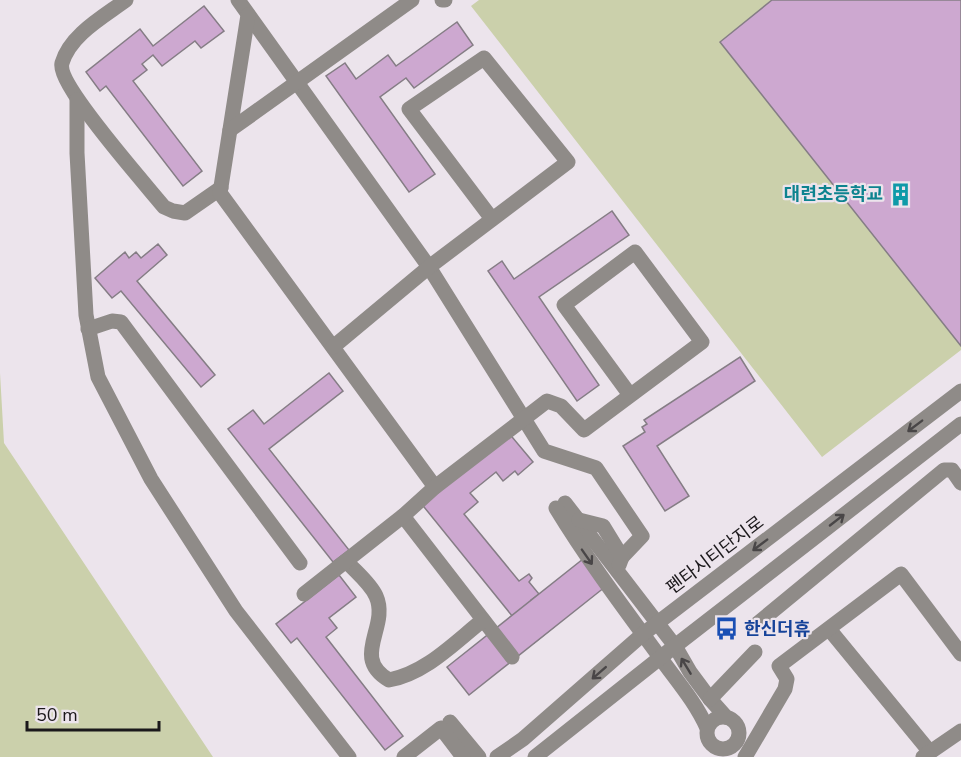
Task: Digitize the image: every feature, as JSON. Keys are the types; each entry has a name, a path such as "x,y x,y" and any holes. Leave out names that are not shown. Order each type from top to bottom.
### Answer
{"street":[{"path":"126,0 74,40 61,65 62,75 77,100 165,207 184,213 221,188"},
{"path":"238,0 429,267 544,451 596,468 642,536 619,564"},
{"path":"230,130 412,0"},
{"path":"248,15 220,194 435,488"},
{"path":"333,348 429,267 568,162 484,58 409,109 492,219"},
{"path":"77,100 77,153 86,315 98,377 152,479 236,611 349,757"},
{"path":"304,594 547,400 561,406 584,430 702,342 635,252 564,305 630,395"},
{"path":"88,329 112,321 121,322 300,563"},
{"name":"펜타시티단지로","path":"497,757 523,739 644,634 961,391"},
{"path":"535,757 961,424"},
{"path":"752,628 944,470 952,470 961,483"},
{"path":"707,728 716,718 726,717 732,719 738,728 738,738 731,747 721,749 712,745 700,713 680,682 584,554 560,505 579,520 619,564 690,672 726,717"},
{"path":"403,516 512,657"},
{"path":"346,561 377,597 378,620 370,657 371,663 381,676 389,680 401,678 421,669 483,620"},
{"path":"745,757 785,689 787,679 779,666 902,574 961,654"},
{"path":"829,629 926,755 961,731"},
{"path":"710,699 755,652"},
{"path":"404,757 446,725"},
{"path":"446,725 463,757"},
{"path":"446,725 479,757"}],"green space":[{"path":"479,0 772,0 720,42 961,346 961,350 822,457 471,6"},
{"path":"0,373 4,443 213,757 0,757"}],"building":[{"name":"대련초등학교","path":"772,0 961,0 961,346 720,42"},
{"path":"204,6 224,31 201,48 195,41 162,66 153,55 142,64 147,70 133,81 202,171 183,186 106,86 100,91 86,72 140,29 153,46"},
{"path":"457,22 473,45 414,88 406,78 380,97 435,174 409,192 326,76 345,63 356,79 388,55 396,66"},
{"path":"612,211 629,235 539,297 599,385 577,401 488,271 502,261 514,279"},
{"path":"158,244 167,255 137,281 215,375 201,387 121,291 112,298 95,278 125,252 129,258 136,252 141,258"},
{"path":"740,357 755,381 657,446 689,496 665,511 623,446 645,432 642,427 647,424 644,420"},
{"path":"329,373 343,391 269,449 349,550 333,562 228,429 253,410 264,424"},
{"path":"507,431 533,462 518,475 515,471 503,481 496,472 470,493 478,502 464,514 519,581 529,574 532,578 529,582 539,594 531,600 554,627 534,643 420,502"},
{"path":"583,559 605,587 469,695 447,667"},
{"path":"339,575 356,597 329,618 337,628 326,637 403,736 385,750 297,638 291,643 276,624"}],"place":[{"name":"대련초등학교","path":"901,194"},
{"name":"한신더휴","path":"726,629"}]}
